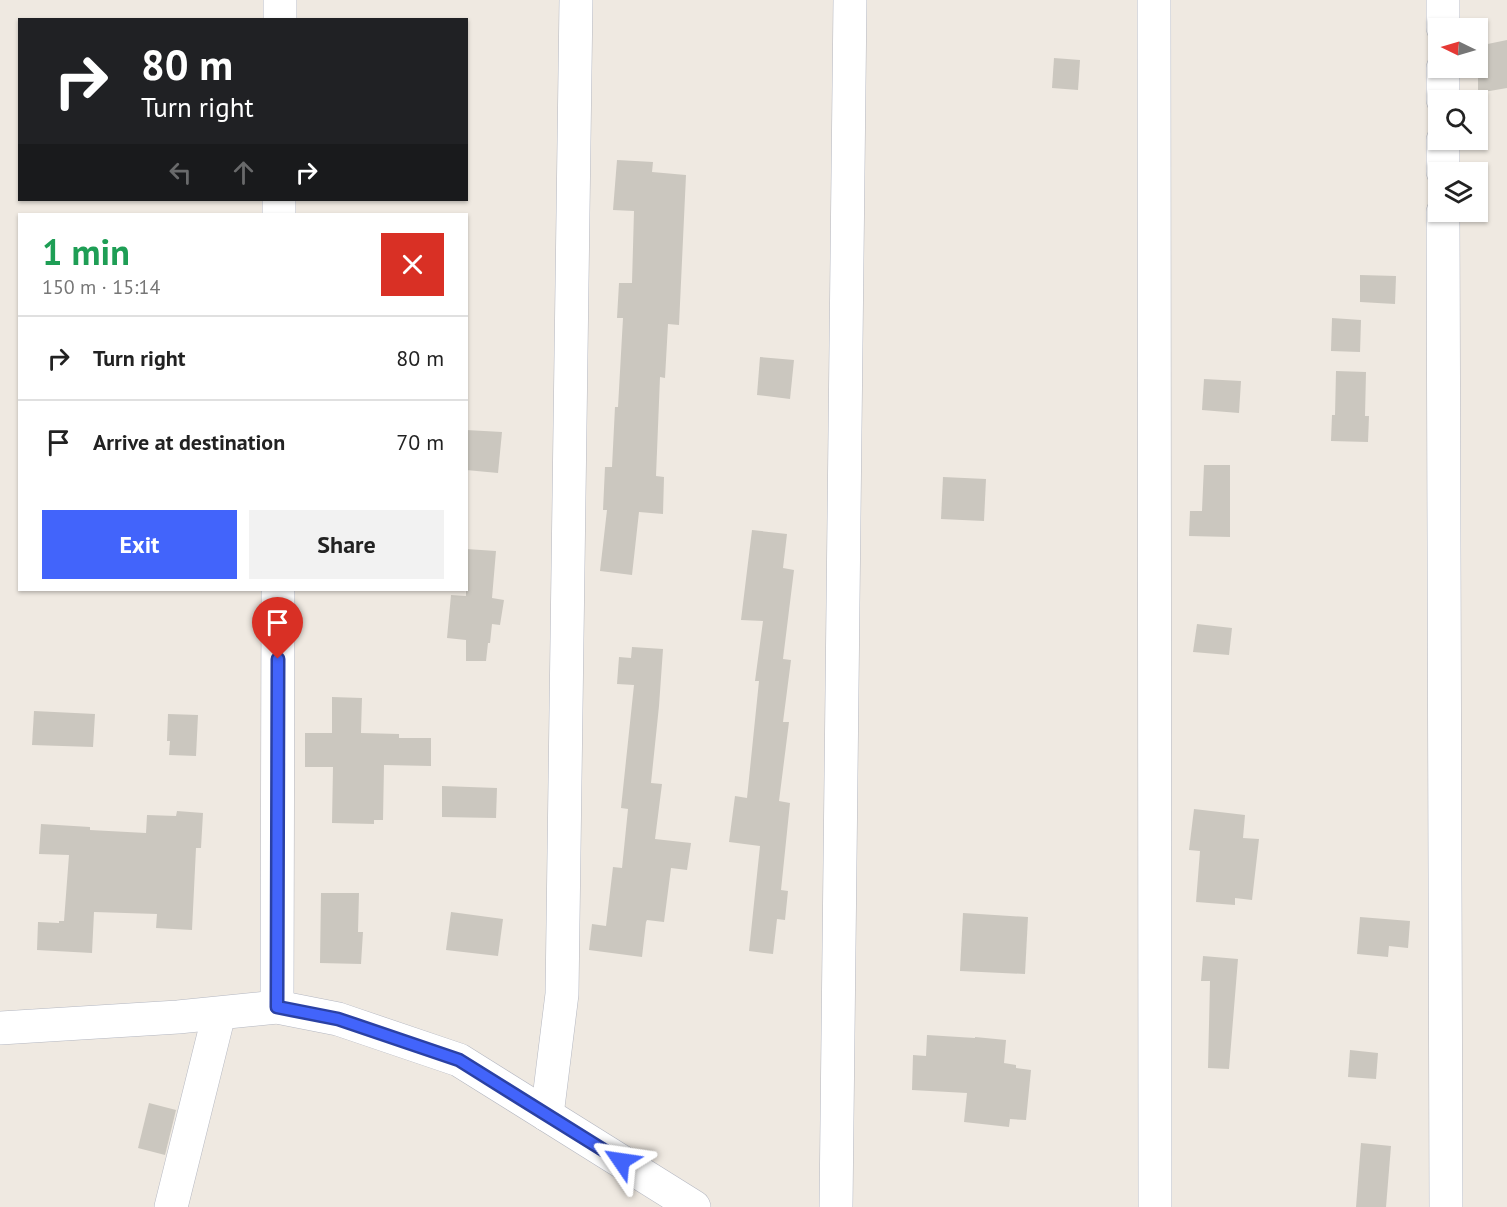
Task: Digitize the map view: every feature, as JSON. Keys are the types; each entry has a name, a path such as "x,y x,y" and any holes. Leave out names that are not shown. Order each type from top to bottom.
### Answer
{"street":[{"path":"280,0 280,18"},
{"path":"547,1115 562,994 576,0"},
{"path":"836,1207 850,0"},
{"path":"1155,0 1155,1207"},
{"path":"1443,0 1443,18"},
{"path":"1443,222 1446,1207"},
{"path":"277,1007 278,591"},
{"path":"0,1028 219,1014 277,1007 338,1019 459,1060 694,1207"},
{"path":"171,1207 219,1014"}],"building":[{"path":"1507,40 1507,88 1488,91 1478,90 1478,78 1488,78 1488,44"},
{"path":"1054,58 1080,60 1078,90 1052,88"},
{"path":"617,160 653,162 652,172 686,175 679,325 668,324 665,378 660,377 656,476 664,477 663,514 639,512 632,575 600,571 607,510 603,510 605,467 612,467 615,407 618,407 623,318 617,318 619,283 632,283 634,211 613,210"},
{"path":"1360,275 1396,276 1395,304 1360,302"},
{"path":"1332,318 1361,320 1360,352 1331,351"},
{"path":"760,357 794,360 790,399 757,395"},
{"path":"1336,371 1366,372 1365,416 1369,416 1368,442 1331,441 1332,415 1335,415"},
{"path":"1204,379 1241,381 1239,413 1202,410"},
{"path":"468,430 502,432 498,473 468,470"},
{"path":"1204,465 1230,465 1230,537 1189,536 1190,511 1202,511"},
{"path":"943,477 986,479 984,521 941,519"},
{"path":"752,530 787,534 783,568 794,570 783,659 791,660 783,722 789,722 779,801 790,803 781,890 788,891 785,920 777,919 773,954 749,951 760,846 729,842 735,796 747,798 759,681 755,681 763,621 741,620"},
{"path":"468,549 496,551 492,598 504,600 500,625 492,624 486,661 466,661 466,640 447,638 451,595 466,596"},
{"path":"1197,624 1232,628 1229,655 1193,652"},
{"path":"632,647 663,649 651,783 662,784 655,839 691,843 687,870 671,868 664,922 647,920 646,922 642,957 589,950 592,924 606,926 613,867 622,868 628,809 621,808 634,685 617,684 619,657 631,658"},
{"path":"332,697 362,698 361,733 399,734 399,738 431,738 431,766 384,765 383,820 374,820 374,824 332,823 333,767 305,767 305,733 332,733"},
{"path":"34,711 95,714 93,747 32,745"},
{"path":"168,714 198,715 196,756 169,755"},
{"path":"442,786 497,788 496,818 442,817"},
{"path":"1194,809 1245,815 1243,838 1259,839 1252,900 1235,898 1235,905 1196,902 1200,851 1189,850"},
{"path":"177,811 203,813 201,848 196,848 192,930 156,928 157,914 94,912 92,953 37,950 38,922 59,923 59,921 64,921 69,855 39,854 41,824 146,833 147,815 176,816"},
{"path":"321,893 359,893 358,932 363,932 361,964 320,963"},
{"path":"451,912 503,919 498,956 446,950"},
{"path":"963,913 1028,917 1025,974 960,971"},
{"path":"1360,917 1410,921 1408,948 1389,946 1388,957 1357,954"},
{"path":"1203,956 1238,959 1229,1069 1208,1068 1210,981 1201,981"},
{"path":"927,1035 1006,1040 1004,1063 1016,1065 1016,1068 1031,1070 1026,1120 1010,1119 1009,1127 964,1122 967,1093 912,1090 913,1055 926,1056"},
{"path":"1350,1050 1378,1053 1376,1079 1348,1077"},
{"path":"149,1103 176,1110 165,1155 138,1148"},
{"path":"1361,1143 1391,1146 1386,1207 1356,1207"}],"route":[{"path":"278,659 277,1007 338,1019 459,1060 621,1161"}]}
